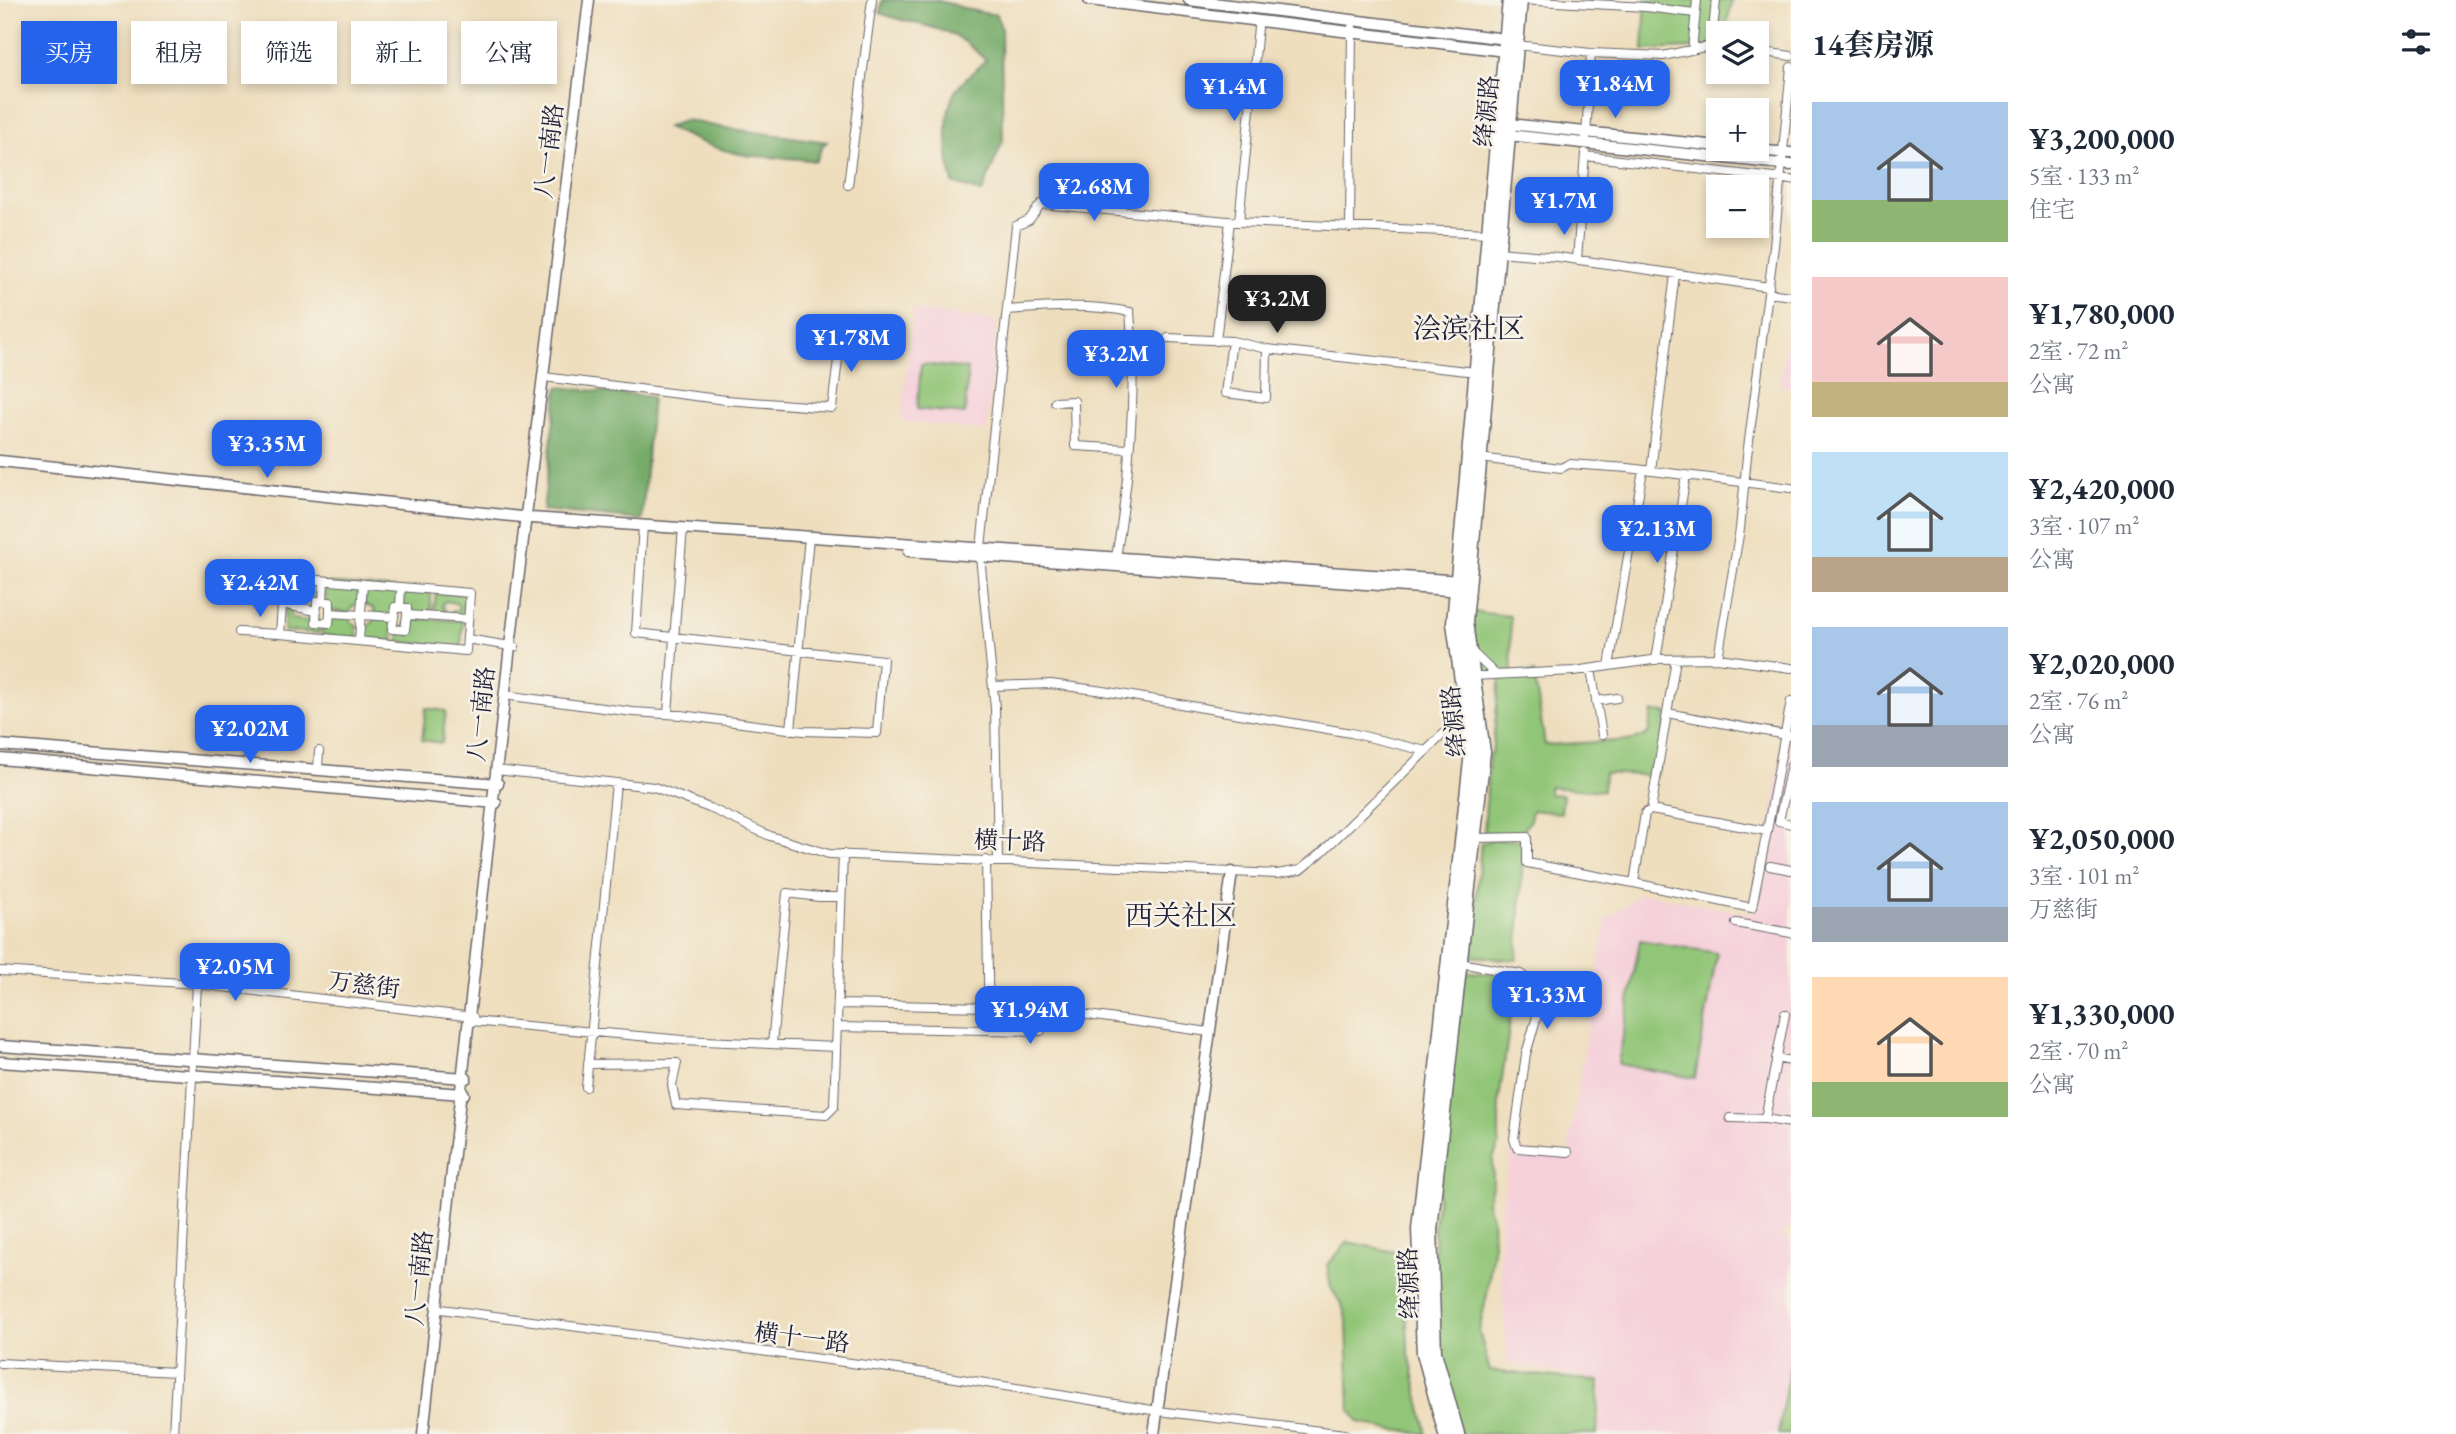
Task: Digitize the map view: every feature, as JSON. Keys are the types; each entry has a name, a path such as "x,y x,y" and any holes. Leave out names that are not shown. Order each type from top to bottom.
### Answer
{"highway":[{"name":"绛源路","path":"1446,1434 1424,1353 1419,1229 1472,752 1454,623 1463,586 1479,458 1498,252 1508,129 1510,0"},
{"name":"绛源路","path":"1457,1434 1434,1352 1430,1229 1483,752 1468,648 1463,586 1476,372 1489,233 1509,45 1520,0"}],"main road":[{"name":"八一南路","path":"425,1434 441,1309 494,803 589,0"},
{"name":"八一南路","path":"546,378 594,0"},
{"path":"1089,0 1257,25 1509,45"},
{"path":"1189,0 1258,4 1509,45"},
{"path":"1508,129 1586,144 1787,159"},
{"path":"1586,144 1706,146"},
{"path":"1769,155 1787,159"},
{"path":"0,461 529,520"},
{"path":"0,468 529,520 1463,586"},
{"path":"0,745 497,784"},
{"path":"0,759 494,803"},
{"path":"1154,1434 1232,872"},
{"path":"0,1046 464,1078"},
{"path":"0,1062 463,1094"},
{"name":"八一南路","path":"425,1434 463,1094"}],"street":[{"path":"848,185 872,0"},
{"path":"1520,0 1619,5 1695,13"},
{"path":"1692,50 1697,0"},
{"path":"1716,0 1716,21"},
{"path":"1216,341 1234,221 1258,4"},
{"path":"1350,228 1352,20"},
{"path":"1509,45 1591,53 1663,56 1706,48"},
{"path":"1577,260 1591,53"},
{"path":"1769,53 1791,56"},
{"path":"1718,658 1740,530 1781,180 1787,159 1787,96 1791,67"},
{"path":"1586,144 1791,180"},
{"path":"998,860 993,686 980,552 1016,226 1029,220 1041,204 1234,221 1489,233"},
{"path":"1498,252 1675,274 1791,296"},
{"path":"1609,666 1647,471 1675,274"},
{"path":"1008,310 1062,306 1104,307 1130,312 1133,338 1128,449 1115,562"},
{"path":"546,378 726,400 832,408 841,336"},
{"path":"1168,338 1232,341 1267,349 1476,372"},
{"path":"1232,341 1225,393 1266,398 1267,349"},
{"path":"1055,402 1074,401 1075,446 1128,449"},
{"path":"1479,458 1561,468 1569,464 1647,471 1791,488"},
{"path":"1656,660 1686,475"},
{"path":"507,696 634,712 667,713 791,730 877,733 883,660 636,633 643,528"},
{"path":"667,713 683,531"},
{"path":"791,730 808,540"},
{"path":"239,632 466,651 470,593 248,573"},
{"path":"280,634 285,577"},
{"path":"323,601 324,581"},
{"path":"359,641 363,584"},
{"path":"400,608 401,587"},
{"path":"317,601 323,601 330,602 329,623 316,622 317,601"},
{"path":"282,604 316,611"},
{"path":"395,607 407,608 407,615 405,630 392,629 395,607"},
{"path":"330,613 394,617"},
{"path":"407,615 468,620"},
{"path":"320,638 321,622"},
{"path":"397,645 398,629"},
{"path":"467,636 467,639 513,646"},
{"path":"1468,648 1496,675"},
{"path":"1472,676 1591,669 1676,659 1718,658 1791,668"},
{"path":"1651,810 1676,659"},
{"path":"1591,669 1602,735"},
{"path":"993,686 1051,684 1103,691 1351,733 1426,751"},
{"path":"1596,701 1617,698"},
{"path":"1474,838 1527,837 1527,863 1752,908 1788,735 1791,701"},
{"name":"横十路","path":"498,770 654,787 712,809 770,836 829,854 1277,874 1300,870 1321,853 1466,711"},
{"path":"1667,713 1788,735"},
{"path":"318,770 319,751"},
{"path":"1791,765 1789,786 1779,821 1791,824"},
{"path":"586,1087 615,783"},
{"path":"1634,883 1645,813 1651,810 1767,831"},
{"path":"588,1064 677,1063 672,1085 676,1105 826,1115 834,1107 843,854"},
{"path":"986,860 989,1030"},
{"path":"1770,866 1791,869"},
{"path":"772,1044 787,892 818,897 841,897"},
{"path":"1736,923 1791,933"},
{"path":"1460,963 1521,974 1535,989 1536,1016 1526,1054 1514,1139 1517,1148 1568,1152"},
{"name":"万慈街","path":"0,971 197,984 592,1032 836,1047"},
{"path":"173,1434 197,984"},
{"path":"838,1004 1038,1008 1209,1032"},
{"path":"837,1027 1041,1031 1038,1008"},
{"path":"1765,1119 1785,1014"},
{"path":"1776,1058 1791,1061"},
{"path":"1730,1118 1791,1123"},
{"name":"横十一路","path":"441,1309 912,1371 1158,1411 1345,1434"},
{"path":"0,1363 176,1372"}],"shaded area":[{"path":"1791,300 1791,387 1780,386"},
{"path":"913,309 997,321 987,431 901,421"},
{"path":"1784,741 1791,742 1791,1228 1779,1234 1791,1242 1791,1434 1599,1434 1601,1380 1508,1364 1500,1264 1500,1212 1512,1150 1567,1156 1606,920 1641,893 1754,915"}],"green space":[{"path":"882,0 934,0 981,13 996,14 1001,28 1003,140 982,193 953,183 947,127 955,91 986,60 964,41 946,32 880,13"},
{"path":"1646,0 1732,0 1728,21 1706,21 1706,47 1643,50"},
{"path":"686,120 827,142 816,161 745,155 705,144 667,127"},
{"path":"921,364 968,369 965,414 917,409"},
{"path":"558,387 652,397 642,520 543,510"},
{"path":"288,580 323,583 322,600 315,610 310,609 310,593 293,592 292,604 286,602"},
{"path":"326,583 362,586 361,602 352,607 350,613 332,611 326,600"},
{"path":"365,586 399,589 398,605 393,615 375,615 374,609 364,604"},
{"path":"403,589 431,592 431,614 409,613 402,606"},
{"path":"436,593 465,594 464,618 450,616 450,613 459,607 456,603 445,601 442,605 448,616 433,615"},
{"path":"285,608 291,608 291,619 309,621 310,612 315,613 320,624 319,633 284,631"},
{"path":"1466,611 1510,616 1512,674 1534,673 1545,745 1634,740 1648,734 1652,712 1667,713 1657,776 1604,773 1603,791 1549,787 1549,794 1563,795 1561,813 1532,810 1530,820 1521,834 1484,833 1489,755 1492,754 1500,675 1472,676"},
{"path":"331,614 349,616 357,626 357,638 322,636 323,625"},
{"path":"409,618 463,621 461,648 399,642 400,632"},
{"path":"375,619 391,619 394,642 362,638 363,629"},
{"path":"426,708 446,711 442,743 422,740"},
{"path":"1493,840 1524,840 1517,960 1471,956 1481,843"},
{"path":"1640,940 1717,953 1695,1078 1618,1064"},
{"path":"1467,972 1512,975 1513,1000 1499,1100 1499,1144 1493,1159 1493,1183 1487,1203 1492,1217 1493,1249 1479,1331 1490,1371 1599,1381 1597,1434 1460,1434 1437,1334 1434,1227 1463,976"},
{"path":"1348,1242 1404,1254 1408,1349 1427,1434 1386,1429 1359,1422 1350,1410 1347,1320 1342,1305 1331,1288 1327,1265"},
{"path":"1791,1358 1791,1434 1778,1434"}],"district":[{"name":"浍滨社区","path":"1469,328"},
{"name":"西关社区","path":"1181,915"}]}
